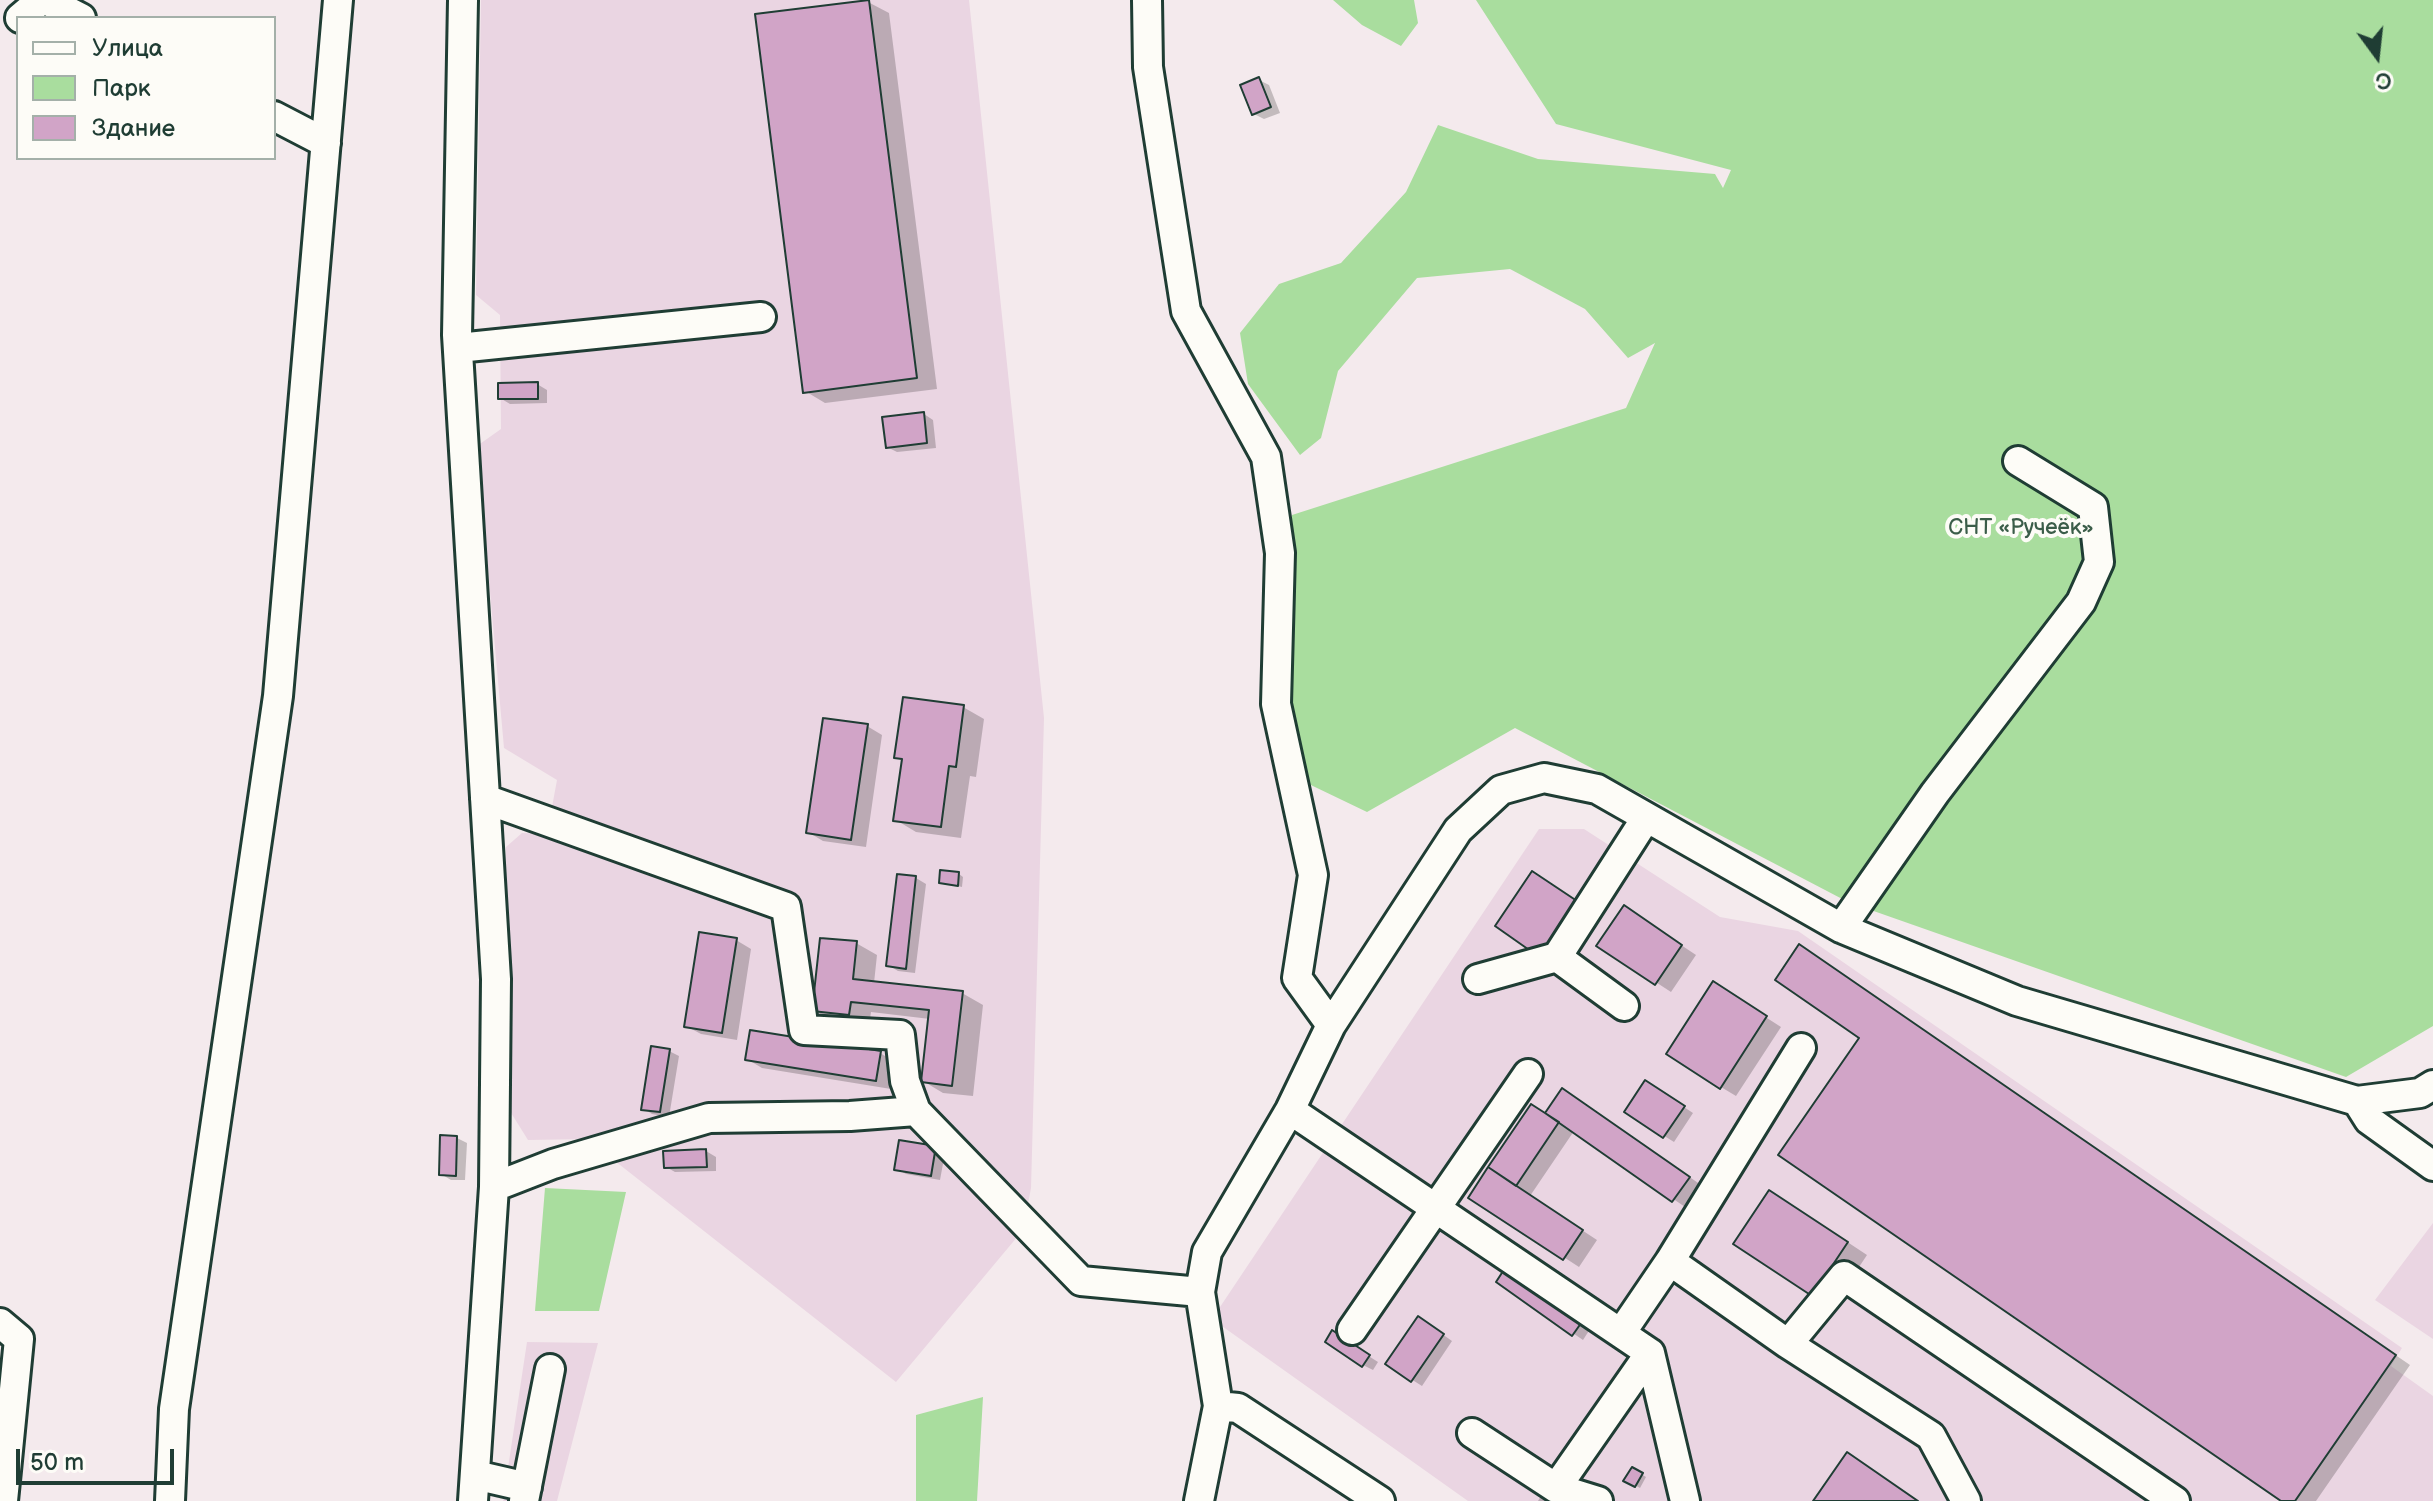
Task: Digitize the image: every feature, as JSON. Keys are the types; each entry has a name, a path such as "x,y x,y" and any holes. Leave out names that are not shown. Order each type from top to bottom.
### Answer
{"street":[{"path":"23,16 44,0 77,16"},
{"path":"170,1501 174,1409 278,696 338,0"},
{"path":"463,0 458,348 496,979 494,1187 474,1488 526,1494 550,1369"},
{"path":"1147,0 1148,67 1186,311 1266,457 1280,553 1276,704 1313,875 1297,978 1331,1025"},
{"path":"0,35 16,22"},
{"path":"276,117 326,143"},
{"path":"458,348 761,317"},
{"path":"1841,928 1935,793 2081,602 2099,562 2093,507 2018,461"},
{"path":"1199,1501 1218,1406 1200,1292 1207,1252 1290,1110 1331,1025 1458,830 1501,790 1544,778 1597,789 1841,928 2017,1001 2357,1101 2420,1093 2433,1085"},
{"path":"485,799 786,907 804,1030 900,1035 905,1081 916,1111 1081,1281 1200,1292"},
{"path":"1478,979 1557,957 1646,818"},
{"path":"1557,957 1624,1006"},
{"path":"1621,1333 1670,1261 1801,1048"},
{"path":"1352,1330 1528,1074"},
{"path":"2357,1101 2369,1120 2433,1166"},
{"path":"1290,1110 1650,1353 1685,1501"},
{"path":"494,1187 553,1164 709,1118 850,1116 916,1111"},
{"path":"1670,1261 1788,1344 1931,1436 1966,1501"},
{"path":"1788,1344 1844,1276 2175,1501"},
{"path":"0,1323 19,1339 3,1501"},
{"path":"1556,1488 1650,1353"},
{"path":"1218,1406 1238,1408 1380,1501"},
{"path":"1472,1433 1556,1488 1598,1501"}],"shaded area":[{"path":"481,0 969,0 1044,718 1031,1188 1023,1230 896,1382 587,1139 528,1140 508,1108 506,847 522,833 547,834 557,780 504,748 477,446 501,429 500,315 476,295"},
{"path":"1539,829 1584,829 1720,917 1798,931 2402,1348 2391,1366 2433,1396 2433,1501 1468,1501 1212,1319"},
{"path":"2433,1223 2433,1339 2375,1300"},
{"path":"527,1342 598,1343 557,1501 503,1501"}],"green space":[{"path":"1333,0 1414,0 1418,23 1401,46 1362,25"},
{"name":"СНТ «Ручеёк»","path":"1476,0 2433,0 2433,1026 2346,1077 1848,902 1515,728 1367,812 1290,775 1292,515 1626,408 1655,343 1628,358 1585,309 1510,269 1417,278 1338,371 1321,438 1300,455 1248,384 1240,333 1279,284 1341,263 1406,192 1438,125 1538,159 1715,174 1723,188 1731,170 1556,124"},
{"path":"545,1188 626,1192 599,1311 535,1311"},
{"path":"983,1397 977,1501 916,1501 916,1415"}],"building":[{"path":"869,0 917,378 803,393 755,14"},
{"path":"1259,77 1271,107 1252,115 1240,85"},
{"path":"538,382 538,399 498,399 498,383"},
{"path":"924,412 927,443 886,448 882,417"},
{"path":"903,697 964,705 956,767 949,766 941,827 893,821 902,759 894,758"},
{"path":"823,718 868,724 851,840 806,833"},
{"path":"940,870 959,872 958,886 939,883"},
{"path":"1532,871 1580,903 1542,959 1495,926"},
{"path":"897,874 916,876 906,969 886,966"},
{"path":"1624,905 1682,945 1655,985 1596,946"},
{"path":"699,932 737,938 722,1033 684,1027"},
{"path":"820,938 857,941 853,979 963,991 952,1086 921,1082 929,1010 851,1002 849,1015 812,1011"},
{"path":"1799,944 2396,1355 2295,1501 2281,1501 1778,1155 1859,1038 1775,980"},
{"path":"1713,981 1767,1016 1720,1089 1666,1054"},
{"path":"750,1030 881,1051 876,1081 745,1060"},
{"path":"651,1046 670,1049 660,1112 641,1110"},
{"path":"1645,1080 1685,1106 1663,1138 1624,1112"},
{"path":"1562,1088 1690,1177 1672,1202 1545,1113"},
{"path":"1531,1104 1559,1122 1516,1186 1488,1167"},
{"path":"440,1135 457,1136 456,1176 439,1175"},
{"path":"899,1140 936,1146 931,1176 894,1170"},
{"path":"706,1149 707,1167 664,1168 663,1151"},
{"path":"1488,1167 1583,1230 1563,1260 1468,1198"},
{"path":"1769,1190 1848,1242 1812,1296 1733,1244"},
{"path":"1507,1265 1584,1319 1572,1336 1496,1282"},
{"path":"1418,1316 1444,1334 1411,1382 1385,1364"},
{"path":"1332,1330 1370,1355 1362,1367 1325,1342"},
{"path":"1847,1452 1918,1501 1813,1501"},
{"path":"1632,1467 1643,1473 1635,1487 1623,1481"}]}
